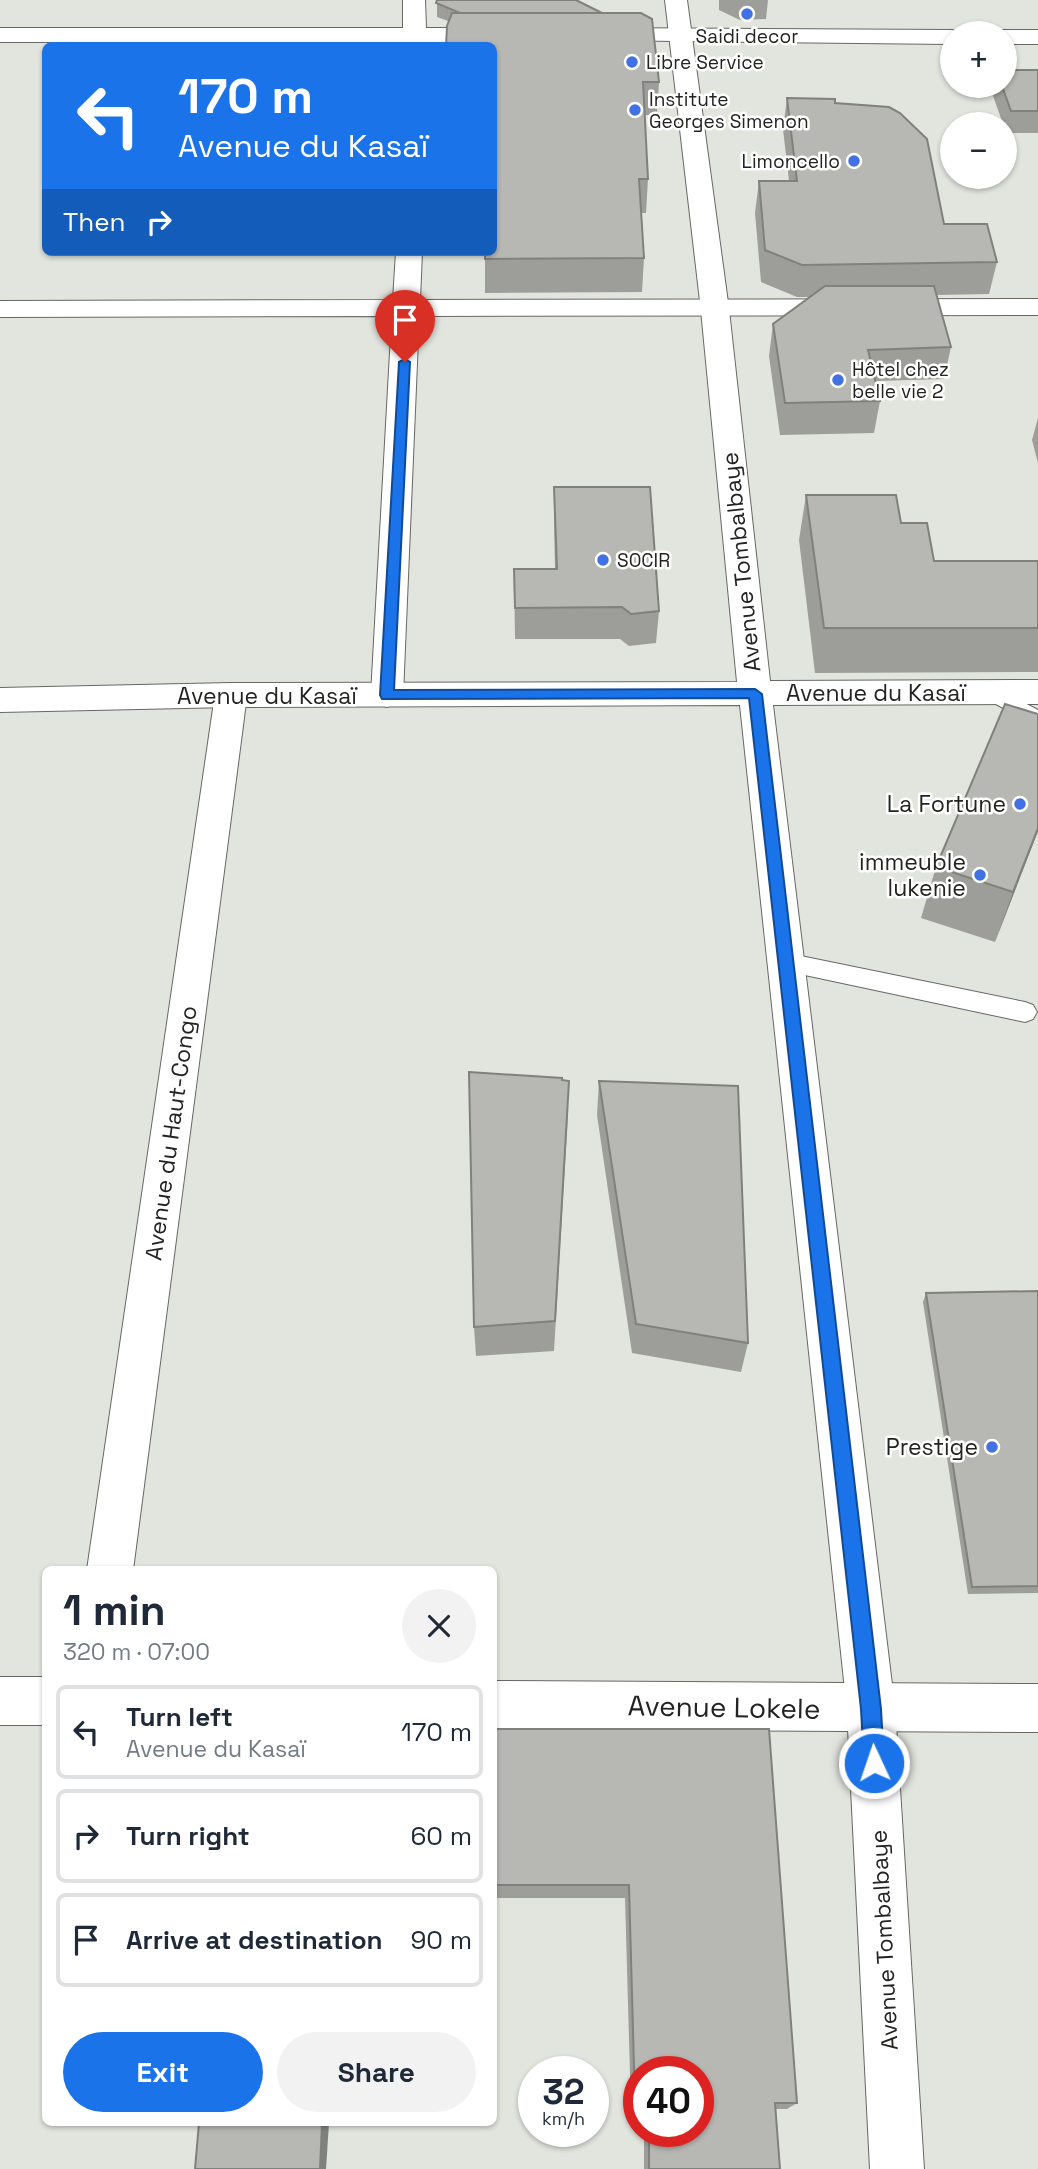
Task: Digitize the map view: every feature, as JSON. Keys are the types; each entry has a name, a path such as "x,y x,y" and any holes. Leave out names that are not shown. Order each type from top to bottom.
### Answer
{"street":[{"path":"414,0 415,40"},
{"path":"582,35 678,17 940,36"},
{"name":"Avenue Tombalbaye","path":"678,17 715,310 755,694 871,1709 897,2169"},
{"path":"0,35 415,40 527,35"},
{"path":"1017,37 1038,37"},
{"path":"387,695 409,256"},
{"path":"0,309 408,307 715,310 1038,307"},
{"name":"Avenue du Kasaï","path":"0,700 231,695 1038,692"},
{"name":"Avenue du Haut-Congo","path":"111,1566 231,695"},
{"path":"0,1701 42,1701"},
{"name":"Avenue Lokele","path":"497,1705 1038,1708"}],"lane":[{"path":"990,692 1038,719"},
{"path":"786,962 1025,1012"}],"building":[{"path":"437,0 576,0 602,13 460,13 436,3"},
{"path":"452,13 641,13 652,19 659,82 643,82 648,179 639,179 644,258 485,259 485,256 497,256 497,42 446,42 447,26"},
{"path":"1017,70 1038,70 1038,111 1011,111 1006,98 1017,98"},
{"path":"787,98 835,99 835,103 889,107 900,113 927,139 944,224 987,224 997,262 802,265 765,250 759,181 797,181"},
{"path":"825,286 934,286 951,347 868,350 880,401 785,403 773,324"},
{"name":"SOCIR","path":"554,487 650,487 659,611 631,614 622,607 515,608 514,569 557,569"},
{"path":"806,495 896,495 901,523 927,523 934,561 1038,561 1038,628 824,628"},
{"name":"immeuble lukenie","path":"1005,704 1038,714 1038,828 1013,892 936,867"},
{"path":"469,1072 562,1078 569,1081 555,1321 474,1327"},
{"path":"599,1081 738,1086 748,1343 636,1324"},
{"name":"Prestige","path":"1038,1291 1038,1586 972,1587 926,1293"},
{"path":"497,1729 769,1729 797,2103 775,2103 780,2169 649,2169 649,2147 714,2147 714,2056 634,2056 629,1885 497,1885"},
{"path":"199,2126 322,2126 320,2169 195,2169"}],"place":[{"name":"Saidi decor","path":"747,14"},
{"name":"Libre Service","path":"632,62"},
{"name":"Institute Georges Simenon","path":"635,110"},
{"name":"Limoncello","path":"854,161"},
{"name":"Hôtel chez belle vie 2","path":"838,380"},
{"name":"SOCIR","path":"603,560"},
{"name":"La Fortune","path":"1020,804"},
{"name":"immeuble lukenie","path":"980,875"},
{"name":"Prestige","path":"992,1447"}],"route":[{"path":"405,362 387,695 755,694 871,1709 874,1763"}]}
